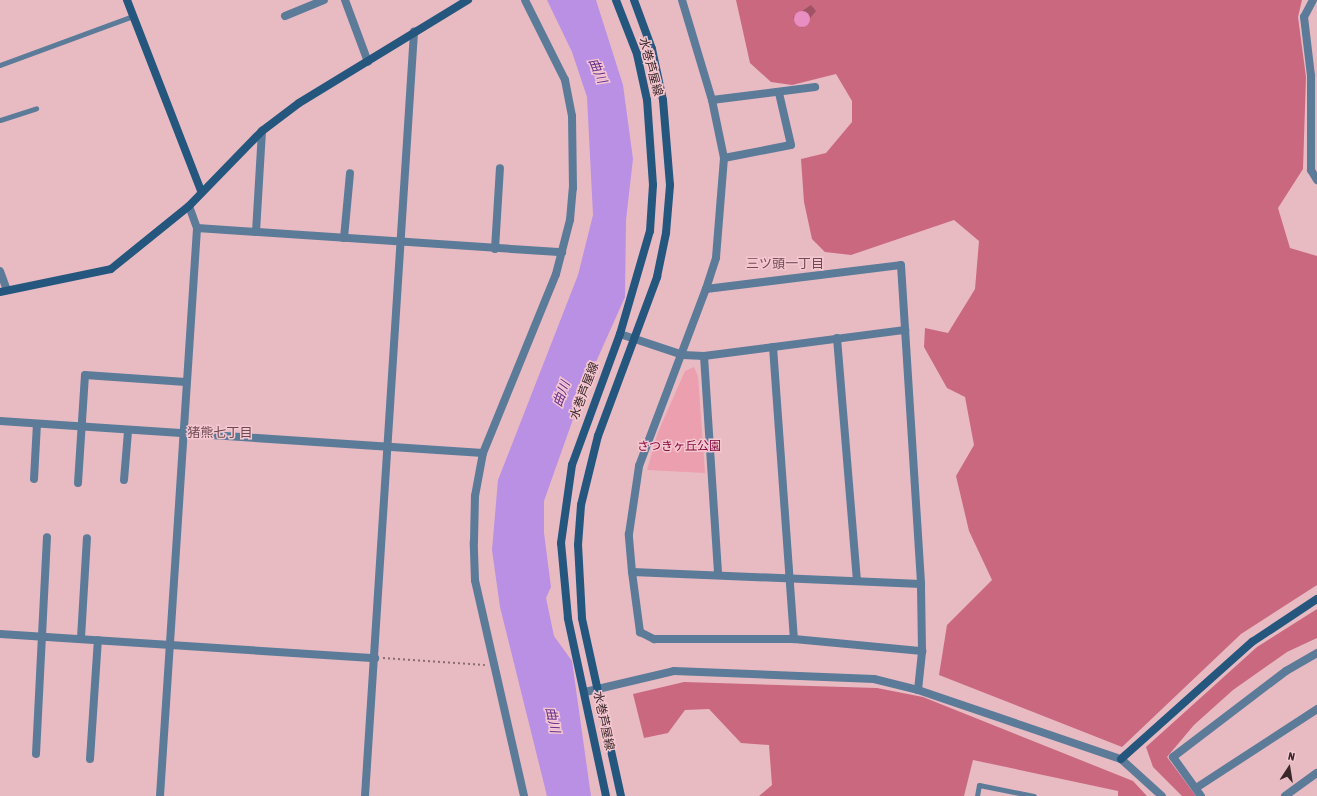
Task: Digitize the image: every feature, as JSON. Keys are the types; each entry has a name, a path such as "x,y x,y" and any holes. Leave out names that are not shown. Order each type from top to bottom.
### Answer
{"main road":[{"path":"127,0 201,191"},
{"path":"4,291 111,269 189,206 201,191 262,132 299,103 468,0"},
{"name":"水巻芦屋線","path":"606,796 567,611 561,542 572,465 620,334 650,231 653,186 647,100 637,54 616,0"},
{"name":"水巻芦屋線","path":"621,796 597,688 579,585 580,505 598,436 636,339 657,277 666,233 670,186 663,100 652,49 634,0"},
{"path":"1121,759 1252,642 1317,599"}],"street":[{"path":"285,16 324,0"},
{"path":"345,0 368,62"},
{"path":"524,796 492,665 475,580 475,496 483,453 556,274 562,252 574,188 572,116 565,80 554,51 525,0"},
{"path":"682,0 712,100 724,158 716,258 683,355 639,466 629,534 632,572 640,632 654,639 794,639 922,650"},
{"path":"1313,0 1304,17 1311,76 1311,170 1317,180"},
{"path":"365,796 389,450 414,32"},
{"path":"712,100 779,93 815,87"},
{"path":"724,158 792,145 779,93"},
{"path":"256,232 262,132"},
{"path":"495,249 500,168"},
{"path":"344,238 350,173"},
{"path":"160,796 197,228 189,206"},
{"path":"197,228 495,249 562,252"},
{"path":"706,289 901,265 921,584 922,650 918,690"},
{"path":"0,271 4,291"},
{"path":"620,334 683,355 704,356 904,330"},
{"path":"837,338 857,580"},
{"path":"773,347 788,577 794,639"},
{"path":"704,356 718,575"},
{"path":"78,483 85,375 186,382"},
{"path":"0,421 389,450 483,453"},
{"path":"34,479 37,424"},
{"path":"124,480 128,431"},
{"path":"36,754 47,537"},
{"path":"81,638 87,538"},
{"path":"632,572 788,577 921,584"},
{"path":"0,634 375,658"},
{"path":"90,759 98,640"},
{"path":"1201,796 1173,757 1286,671 1317,653"},
{"path":"585,692 674,671 874,679 918,690 1121,759 1162,796"},
{"path":"1196,788 1317,709"},
{"path":"1285,796 1317,772"}],"lane":[{"path":"0,65 133,16"},
{"path":"0,120 36,108"},
{"path":"977,796 979,785 1034,796"}],"path":[{"path":"375,658 492,665"}],"green space":[{"name":"さつきヶ丘公園","path":"694,367 698,376 705,473 647,470 658,432 685,371"}],"shaded area":[{"path":"736,0 1302,0 1298,17 1306,77 1303,169 1278,208 1290,248 1317,256 1317,585 1241,634 1122,747 939,675 947,625 992,580 969,531 956,476 974,445 965,397 947,388 924,347 925,328 948,333 975,289 979,241 954,220 851,255 825,252 812,239 804,202 801,159 826,153 852,122 852,101 836,74 792,85 771,82 750,63"},
{"path":"1317,609 1317,638 1287,652 1233,690 1194,725 1167,757 1196,796 1182,796 1153,767 1146,747 1257,647"},
{"path":"684,682 877,688 923,697 1133,781 1147,796 1118,796 1118,791 973,760 964,796 759,796 772,785 769,745 741,743 709,709 685,710 668,733 644,738 633,694"}],"water":[{"name":"曲川","path":"547,0 596,0 623,85 633,159 626,220 625,297 583,391 544,501 544,533 551,587 546,598 554,636 572,661 591,796 547,796 500,607 492,550 498,480 578,275 593,215 587,97 572,52"}],"building":[{"path":"799,11 805,11 810,16 808,25 805,27 799,27 794,22 794,16"}],"district":[{"name":"三ツ頭一丁目","path":"785,264"},
{"name":"猪熊七丁目","path":"220,433"}]}
